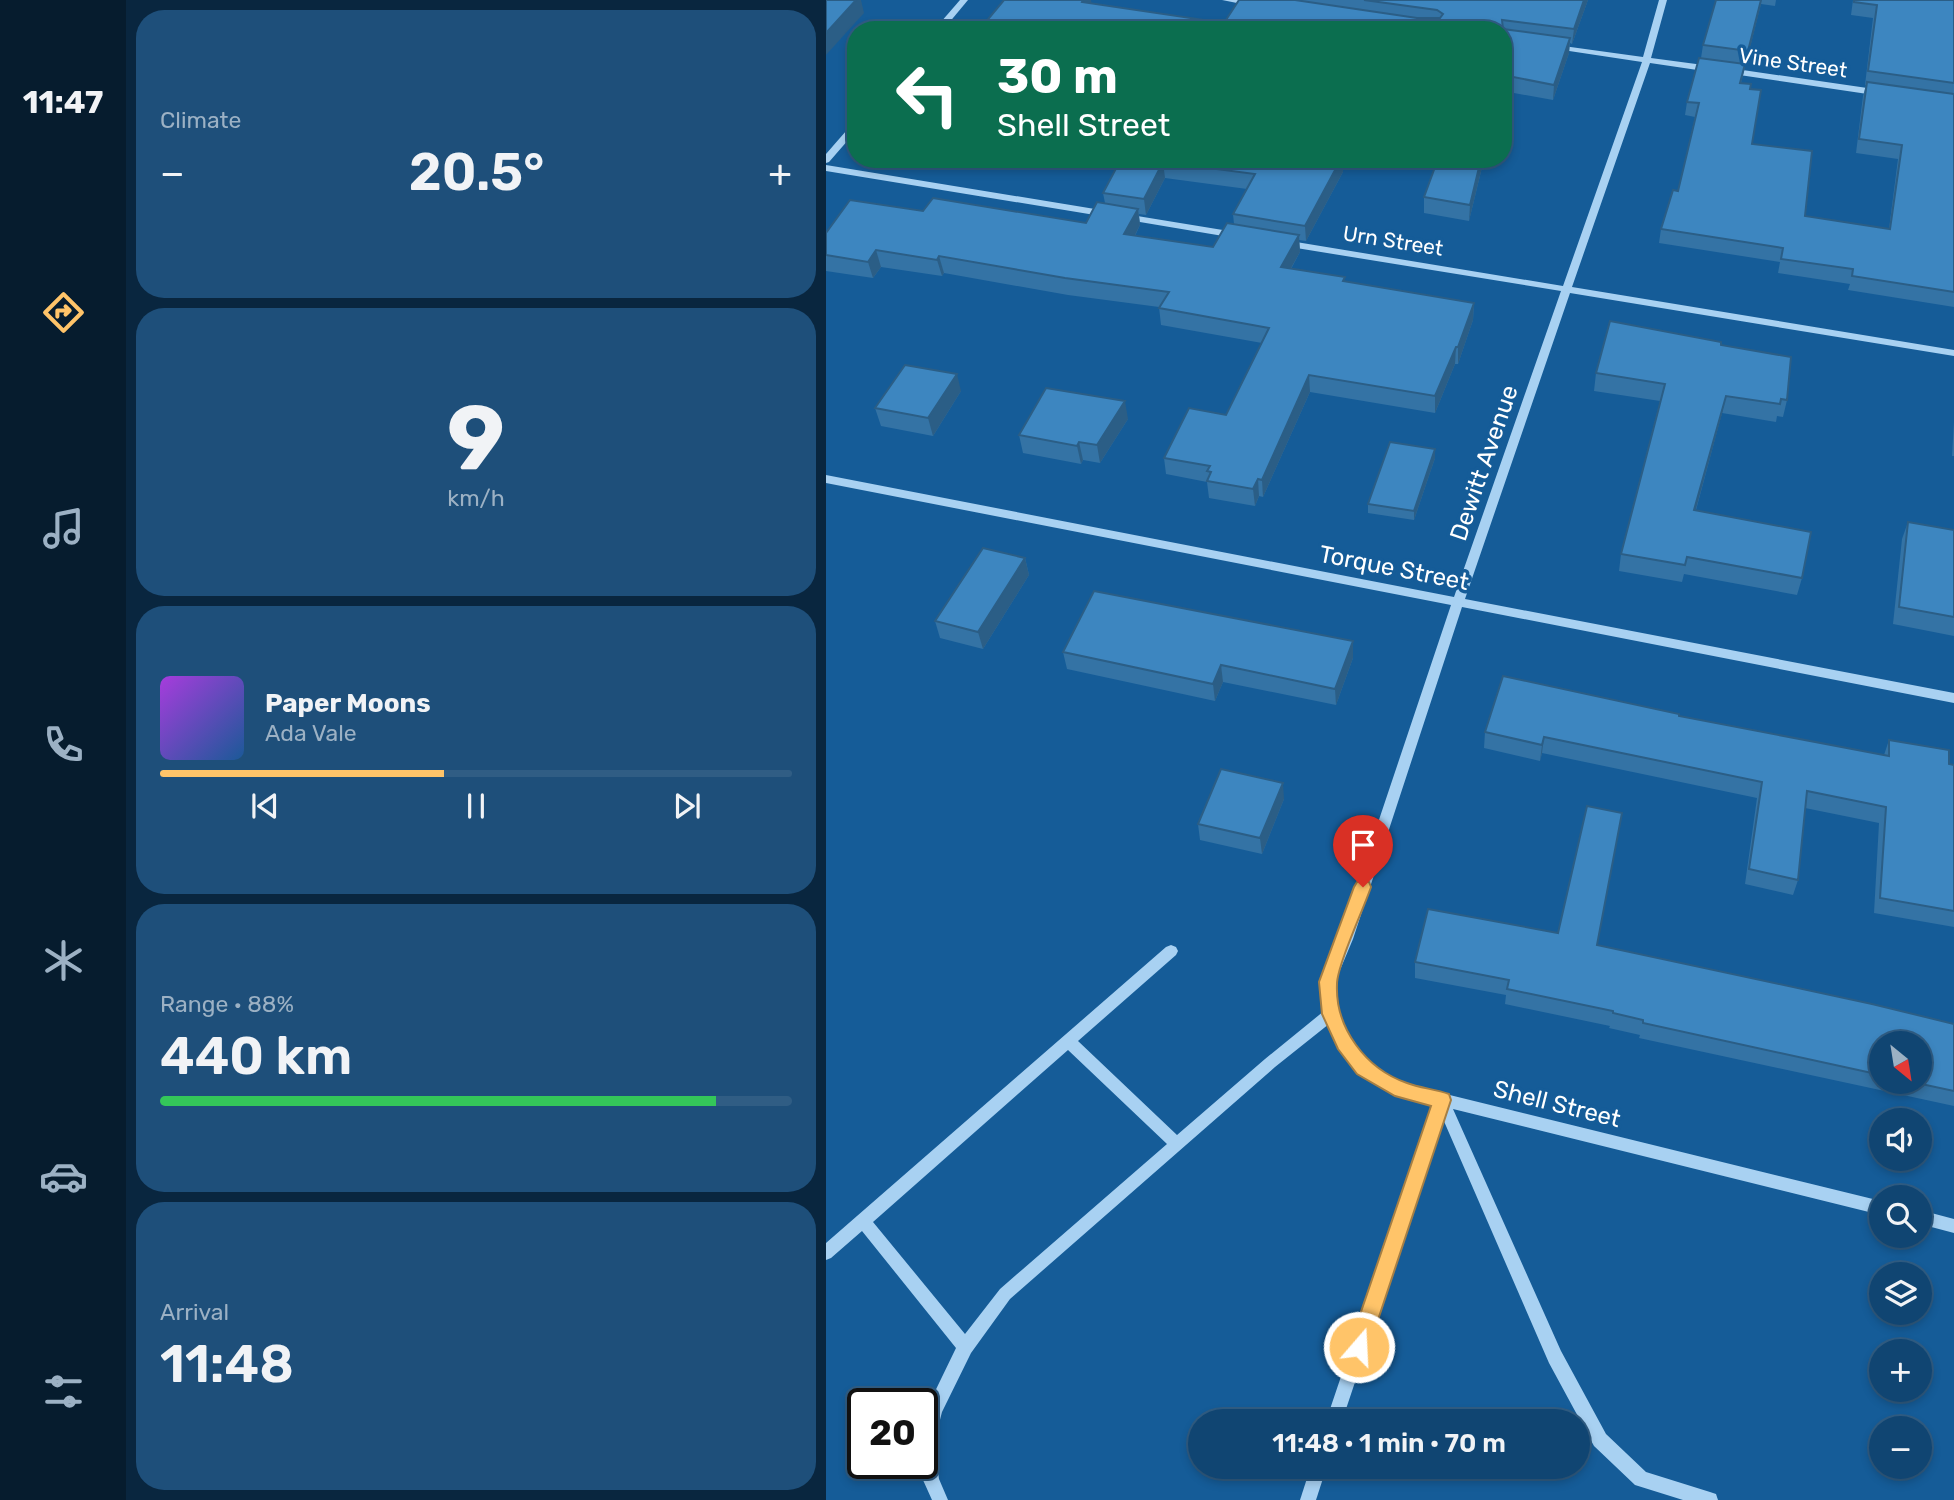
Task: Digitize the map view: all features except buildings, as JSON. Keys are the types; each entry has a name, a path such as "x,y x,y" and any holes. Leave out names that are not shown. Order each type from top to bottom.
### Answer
{"street":[{"path":"946,21 964,0"},
{"path":"1226,0 1265,6"},
{"name":"Dewitt Avenue","path":"1346,939 1458,602 1647,60 1663,0"},
{"name":"Vine Street","path":"1542,45 1887,94"},
{"path":"826,160 847,136"},
{"path":"826,168 1251,237"},
{"name":"Urn Street","path":"1278,242 1954,353"},
{"name":"Torque Street","path":"826,479 1954,698"},
{"name":"Shell Street","path":"1346,939 1328,982 1331,1014 1344,1043 1363,1068 1402,1090 1869,1205"},
{"path":"1338,1409 1442,1100"},
{"path":"1442,1100 1555,1357 1600,1440 1641,1479 1710,1500"},
{"path":"1932,1220 1954,1226"},
{"path":"1308,1500 1315,1479"}],"lane":[{"path":"826,1253 1171,951"},
{"path":"940,1500 931,1480 926,1443 934,1410 965,1347 1005,1294 1270,1063 1331,1014"},
{"path":"1069,1041 1177,1144"},
{"path":"863,1221 965,1347"}],"route":[{"path":"1359,1347 1442,1100 1402,1090 1363,1068 1344,1043 1331,1014 1328,982 1363,887"}]}
